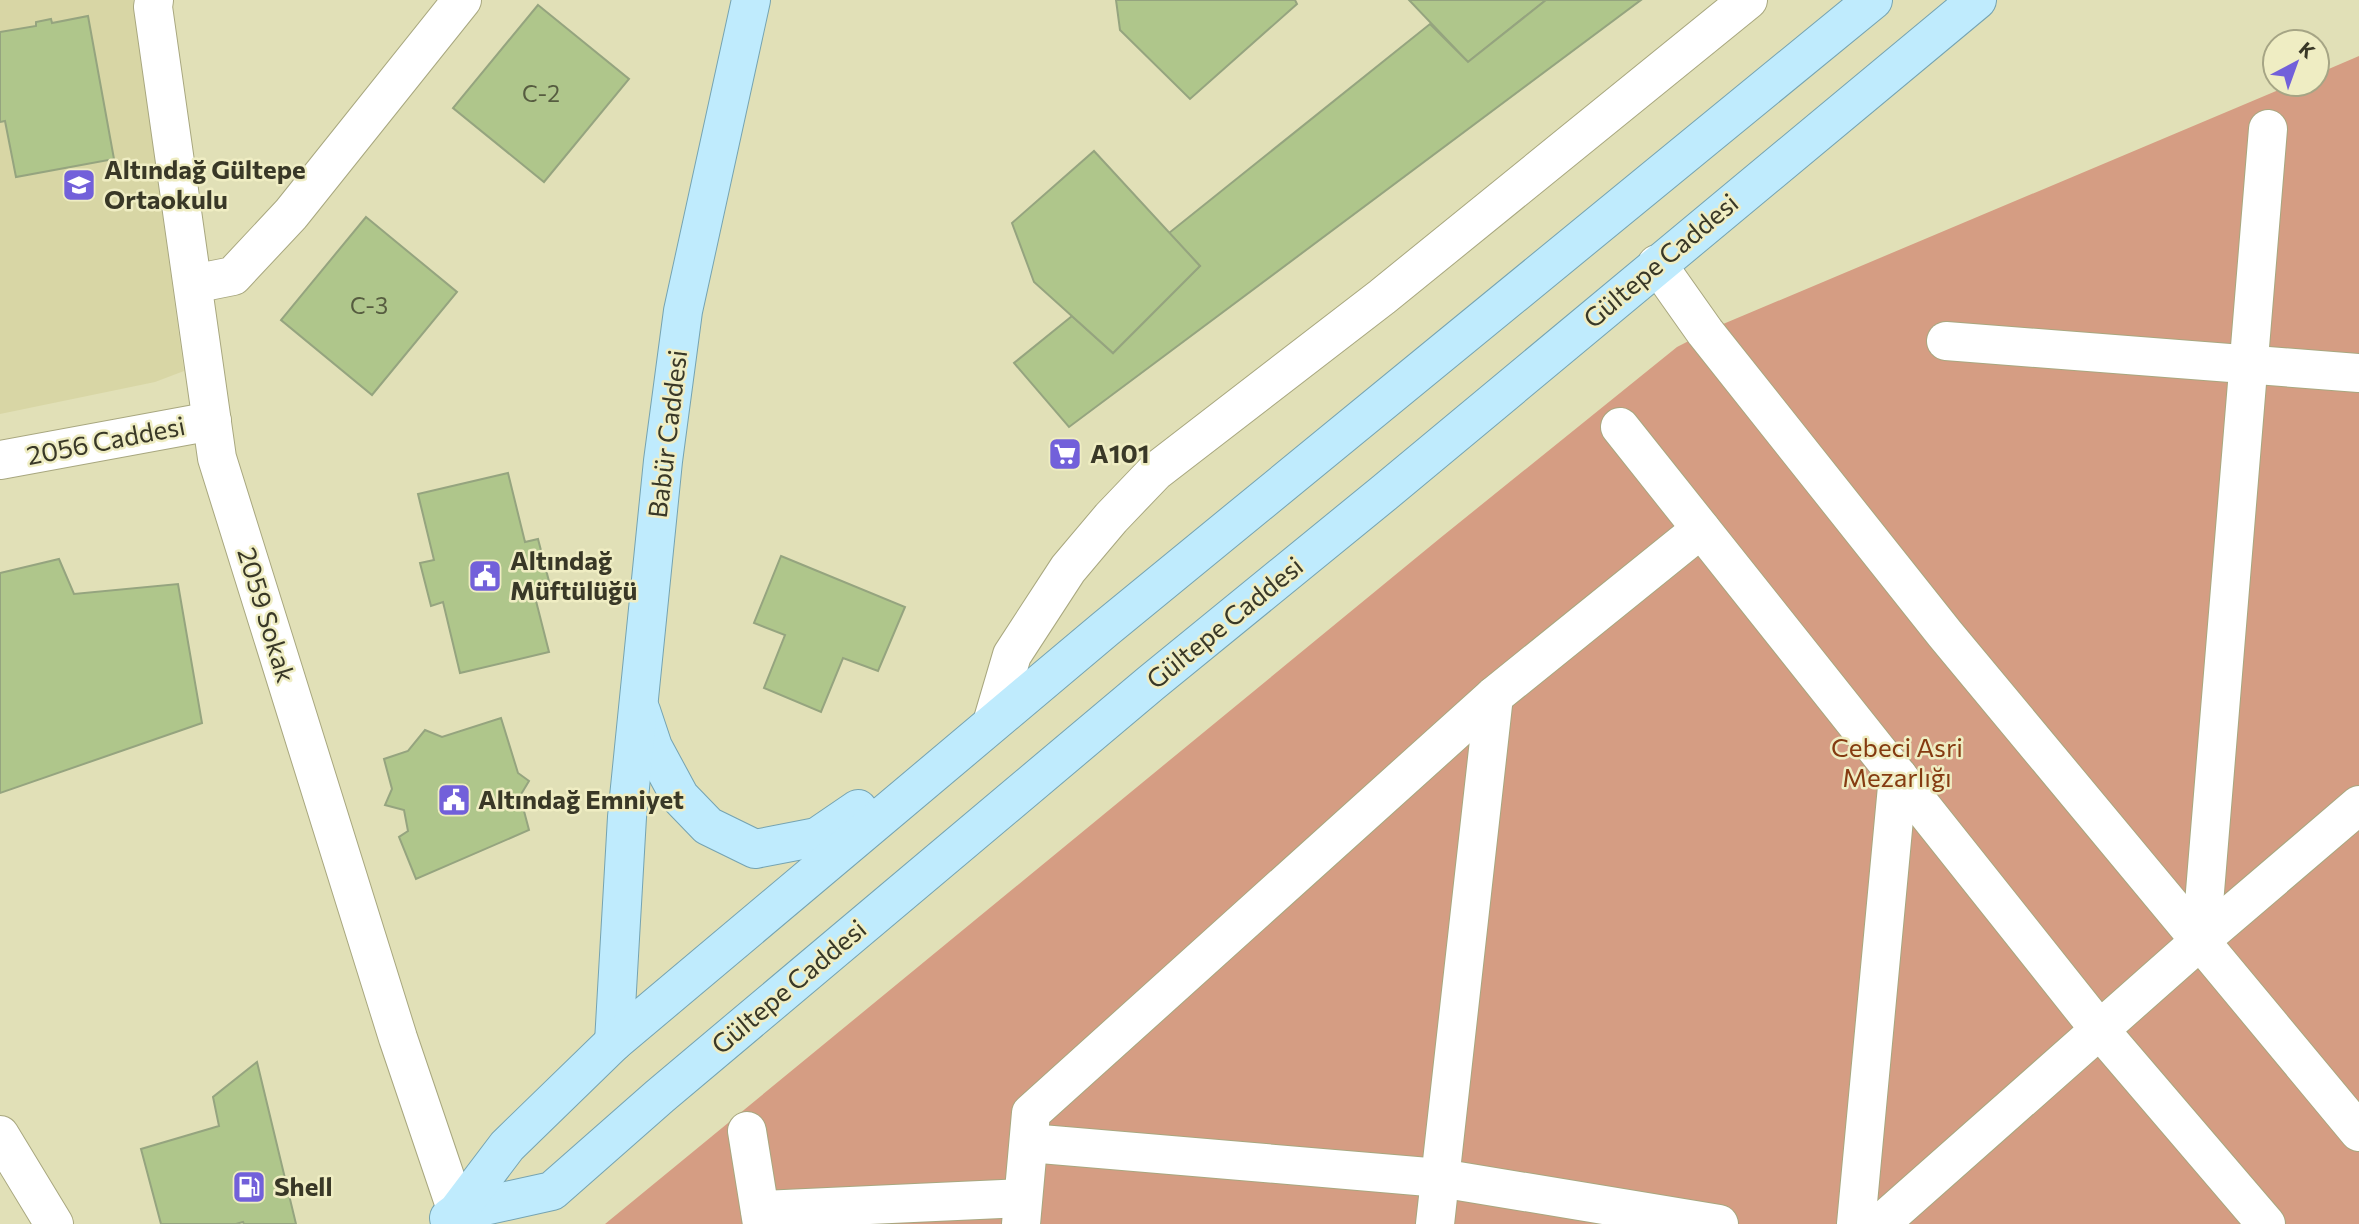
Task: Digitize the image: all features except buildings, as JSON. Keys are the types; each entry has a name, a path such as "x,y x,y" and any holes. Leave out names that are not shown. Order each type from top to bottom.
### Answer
{"main road":[{"name":"Babür Caddesi","path":"614,1042 627,817 660,488 683,311 751,0"},
{"path":"450,1218 507,1146 614,1042 992,723 1873,0"},
{"name":"Gültepe Caddesi","path":"450,1218 552,1191 660,1096 966,838 1977,0"},
{"path":"639,703 653,747 680,797 708,825 755,849 817,837 870,801 892,808"}],"street":[{"name":"2059 Sokak","path":"154,0 221,471 398,1038 450,1218"},
{"path":"193,284 233,276 291,214 462,0"},
{"path":"992,723 1012,655 1068,569 1111,518 1156,472 1381,298 1748,0"},
{"path":"2201,940 2268,129"},
{"path":"1657,264 1705,332 1945,634 2359,1132"},
{"path":"1946,341 2359,373"},
{"name":"2056 Caddesi","path":"0,460 212,421"},
{"path":"1620,427 2099,1029 2266,1224"},
{"path":"747,1131 761,1217 1022,1211 1031,1113 1493,696 1701,529"},
{"path":"1435,1224 1493,696"},
{"path":"1856,1224 1898,776"},
{"path":"1880,1224 2099,1029 2359,805"},
{"path":"0,1135 54,1224"},
{"path":"1029,1143 1440,1178 1719,1224"}],"shaded area":[{"name":"Altındağ Gültepe Ortaokulu","path":"0,0 133,0 184,371 155,382 0,414"}],"green space":[{"name":"Cebeci Asri Mezarlığı","path":"2359,56 2359,1224 605,1224 1677,347 1716,327 2261,97 2331,98 2331,68"}],"place":[{"name":"Altındağ Gültepe Ortaokulu","path":"79,185"},
{"name":"A101","path":"1065,454"},
{"name":"Altındağ Müftülüğü","path":"485,576"},
{"name":"Altındağ Emniyet","path":"454,800"},
{"name":"Shell","path":"249,1187"}]}
